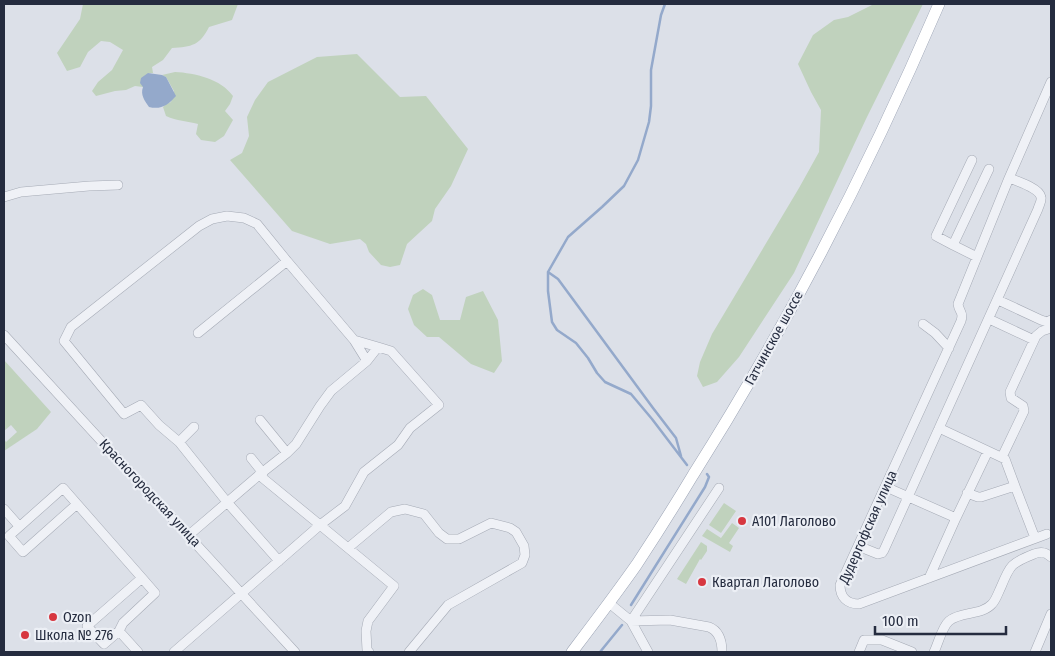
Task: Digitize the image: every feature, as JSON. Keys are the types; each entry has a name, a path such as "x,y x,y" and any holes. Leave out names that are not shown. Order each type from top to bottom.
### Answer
{"main road":[{"name":"Гатчинское шоссе","path":"572,652 636,564 712,446 791,310 909,75 939,4"}],"street":[{"name":"Дудергофская улица","path":"1047,534 859,604 848,602 840,591 840,585 961,322 963,316 958,309 958,304 1009,178 1051,82"},
{"path":"972,160 936,236 977,256"},
{"path":"954,245 989,169"},
{"path":"858,546 878,554 884,550 1042,200 1040,194 1035,189 1009,178"},
{"path":"4,197 21,192 118,185"},
{"path":"278,561 179,442 159,425 141,405 124,414 64,341 71,327 199,226 212,219 227,216 244,218 257,224 354,340 367,360"},
{"path":"198,334 287,261"},
{"path":"998,300 1041,320 1047,322 1051,320"},
{"path":"989,319 1034,340"},
{"path":"923,324 935,333 949,348"},
{"path":"1002,457 1024,411 1023,406 1011,398 1010,392 1038,333 1051,328"},
{"name":"Красногородская улица","path":"4,334 295,652"},
{"path":"174,652 278,561 345,506 364,472 398,444 410,428 439,405 391,351 354,340"},
{"path":"189,535 287,453 296,444 331,391 367,360 378,347"},
{"path":"260,420 287,453"},
{"path":"179,442 194,427"},
{"path":"939,428 1007,461 1035,538"},
{"path":"929,578 988,451"},
{"path":"251,458 261,474 320,526 394,586 368,621 366,631 367,650 369,652"},
{"path":"968,493 981,498 1015,486"},
{"path":"886,487 956,518"},
{"path":"77,504 23,552 9,536 63,488 142,578 155,593 104,644 87,626 142,578"},
{"path":"632,621 719,488"},
{"path":"4,509 19,526"},
{"path":"348,548 391,512 405,509 424,514 439,533 447,539 460,538 491,523 510,528 516,532 524,546 525,555 522,563 448,605 410,652"},
{"path":"1014,546 1020,560"},
{"path":"934,652 944,628 950,620 985,609 992,604 1010,567 1020,560 1040,552 1051,557"},
{"path":"608,603 632,621 648,652"},
{"path":"1035,652 1051,614"},
{"path":"632,621 670,620 709,627 714,629 718,635 722,652"},
{"path":"119,631 138,652"},
{"path":"858,652 864,640 882,640 912,652"}],"green space":[{"path":"83,4 238,4 232,20 209,27 202,38 195,44 172,48 163,60 152,67 153,73 148,73 143,87 135,86 126,90 96,96 92,91 98,82 112,70 123,50 110,42 101,41 88,52 80,67 67,71 57,53 80,19"},
{"path":"874,4 923,4 866,119 794,273 739,357 717,382 703,387 697,376 700,362 712,334 819,152 821,110 798,64 813,35 834,20 848,17"},
{"path":"357,54 400,97 426,96 468,149 451,186 435,209 432,221 407,244 400,265 390,267 381,265 369,252 366,244 360,239 330,244 292,231 230,160 242,153 249,136 247,117 255,100 268,82 317,57"},
{"path":"175,72 191,74 215,81 233,96 225,111 233,120 224,136 215,142 201,140 196,134 198,124 166,116 163,107 171,102 174,91 166,77 162,75"},
{"path":"423,289 432,295 440,320 460,320 466,297 483,291 498,320 502,361 494,373 471,364 439,337 427,337 414,325 408,309 413,295"},
{"path":"4,360 51,412 37,429 4,451 4,439 6,442 17,432 11,425 4,431"},
{"path":"724,503 736,511 721,533 709,525"},
{"path":"732,523 739,528 729,543 733,546 730,552 702,536 707,529 721,538"},
{"path":"701,542 707,546 707,551 700,559 686,584 677,579"}],"water":[{"path":"148,73 166,77 176,96 164,106 157,108 149,107 143,98 141,78"}],"waterway":[{"path":"665,4 661,15 651,70 649,122 638,160 624,186 568,237 548,272 548,291 552,322 557,330 576,343 605,382 631,394 687,465"},
{"path":"548,272 558,279 676,438 681,456"},
{"path":"631,605 705,487 709,477 707,474"},
{"path":"600,652 622,625"}],"place":[{"name":"А101 Лаголово","path":"742,521"},
{"name":"Квартал Лаголово","path":"702,582"},
{"name":"Ozon","path":"53,617"},
{"name":"Школа № 276","path":"25,635"}]}
